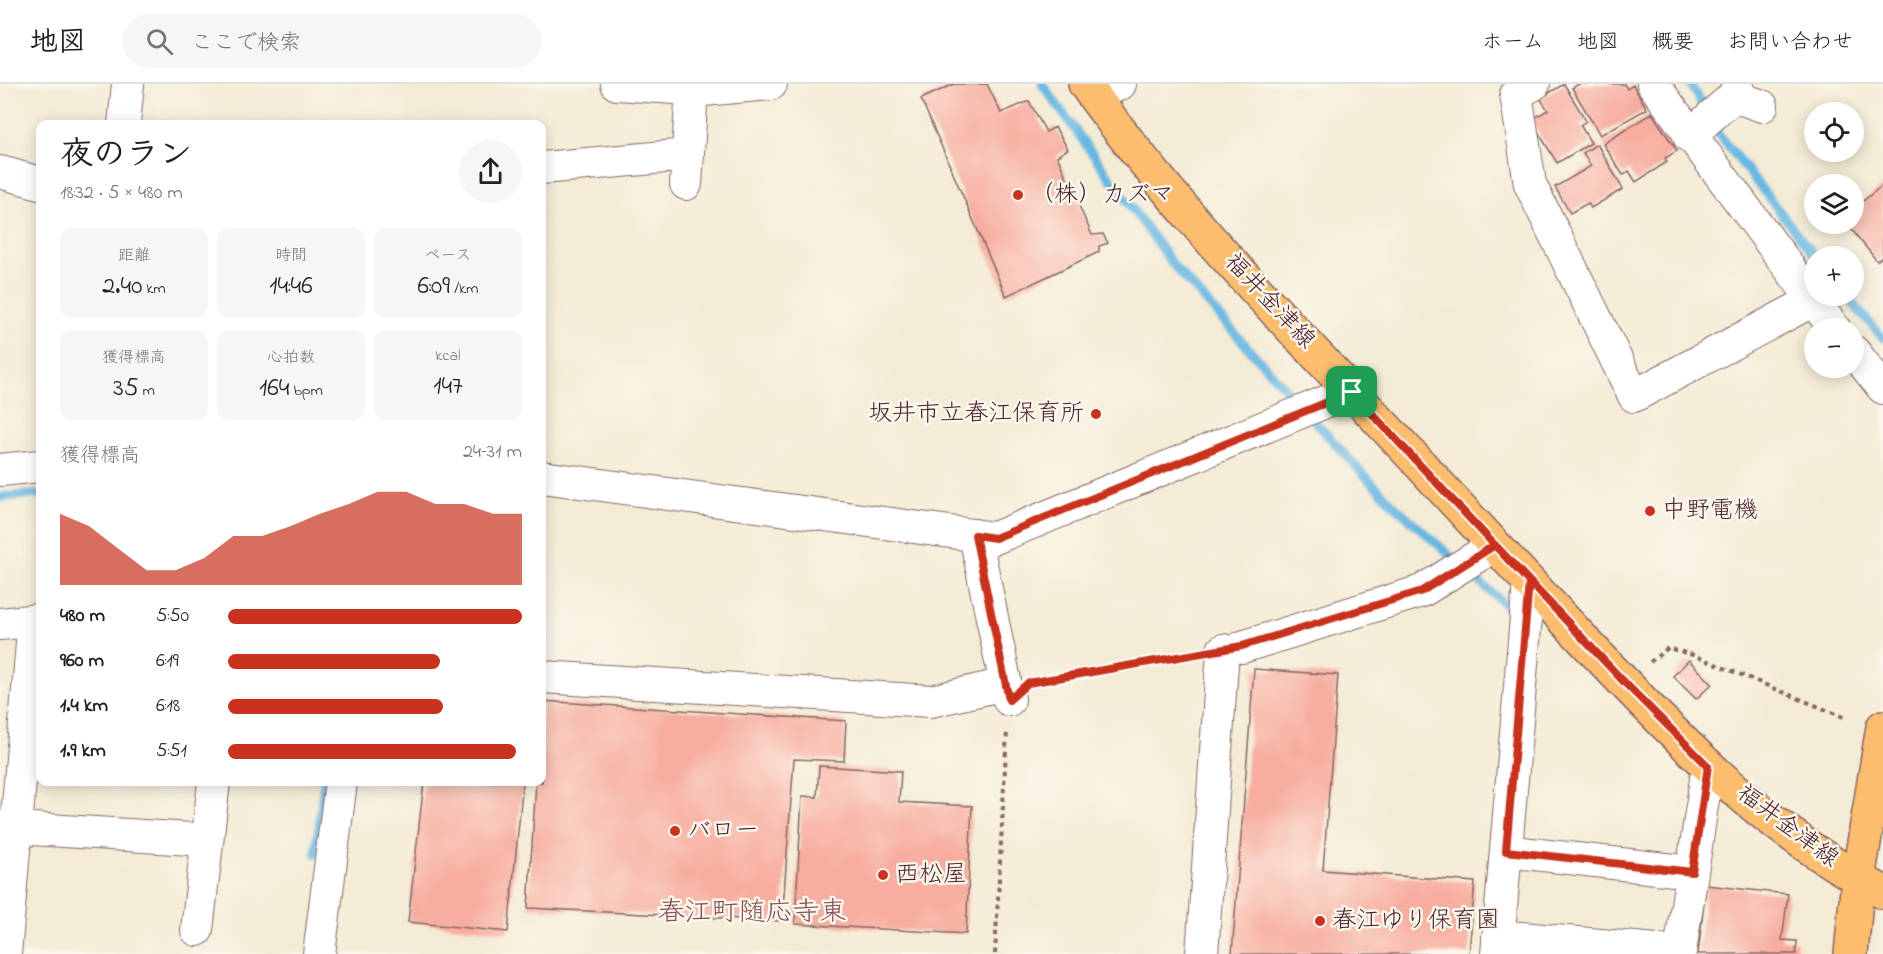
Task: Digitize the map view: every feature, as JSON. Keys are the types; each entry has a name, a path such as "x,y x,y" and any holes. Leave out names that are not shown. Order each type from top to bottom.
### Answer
{"main road":[{"name":"福井金津線","path":"1099,88 1199,226 1625,683 1708,766 1790,834 1870,886"},
{"name":"福井金津線","path":"1851,954 1870,886 1883,727"}],"street":[{"path":"124,120 128,84"},
{"path":"617,84 699,88 771,84"},
{"path":"1534,84 1516,94 1530,184 1634,396 1804,305"},
{"path":"1653,84 1804,290"},
{"path":"546,168 687,170 699,88"},
{"path":"1689,136 1745,95"},
{"path":"0,172 36,182"},
{"path":"1816,306 1826,318"},
{"path":"1864,364 1883,388"},
{"path":"546,478 995,538 1352,392"},
{"path":"0,470 36,466"},
{"path":"546,677 931,701 1007,692 975,535"},
{"path":"1202,954 1232,648 1422,591 1495,545"},
{"path":"1529,582 1497,945 1680,952 1708,766"},
{"path":"0,624 36,620"},
{"path":"5,954 8,828 36,627"},
{"path":"197,930 214,786"},
{"path":"319,954 340,786"},
{"path":"8,828 207,840"},
{"path":"1506,851 1692,872"}],"path":[{"path":"995,954 1007,692 1028,683 1232,648"},
{"path":"1625,683 1668,648 1694,655 1846,718"}],"building":[{"name":"（株）カズマ","path":"954,84 987,84 1001,113 1029,101 1046,132 1055,127 1068,149 1057,156 1092,235 1103,234 1108,243 1099,246 1099,252 1006,296 921,99"},
{"path":"1564,84 1586,121 1580,125 1591,143 1557,163 1531,120 1548,110 1540,98"},
{"path":"1579,84 1624,84 1627,89 1633,85 1647,109 1600,135 1572,88"},
{"path":"1652,113 1677,151 1665,158 1667,162 1636,182 1629,171 1623,175 1603,144"},
{"path":"1597,144 1623,189 1591,208 1588,203 1570,213 1555,187 1591,166 1583,153"},
{"path":"1883,185 1883,256 1877,261 1855,234 1864,234 1864,200"},
{"path":"1689,660 1712,684 1696,699 1673,676"},
{"path":"1254,669 1338,675 1323,870 1475,882 1469,954 1232,954"},
{"path":"546,701 846,721 844,761 794,759 782,921 528,908 536,786 546,786"},
{"path":"819,766 901,771 899,802 972,806 966,934 795,924 802,796 817,797"},
{"path":"424,786 523,786 508,932 408,922"},
{"path":"1706,885 1788,894 1782,940 1797,941 1796,954 1698,954"}],"waterway":[{"path":"1042,84 1173,265 1361,472 1395,506 1512,611 1511,620"},
{"path":"1690,84 1719,135 1807,246"},
{"path":"1855,306 1883,338"},
{"path":"0,497 36,494"},
{"path":"316,854 324,786"}],"place":[{"name":"（株）カズマ","path":"1018,195"},
{"name":"坂井市立春江保育所","path":"1096,414"},
{"name":"中野電機","path":"1650,511"},
{"name":"バロー","path":"675,831"},
{"name":"西松屋","path":"883,875"},
{"name":"春江ゆり保育園","path":"1320,921"}],"district":[{"name":"春江町随応寺東","path":"752,913"}],"route":[{"path":"1352,392 995,538 975,535 1009,700 1028,683 1242,646 1422,591 1495,545 1625,683 1708,766 1692,872 1506,851 1529,582 1495,545 1352,392"}]}
